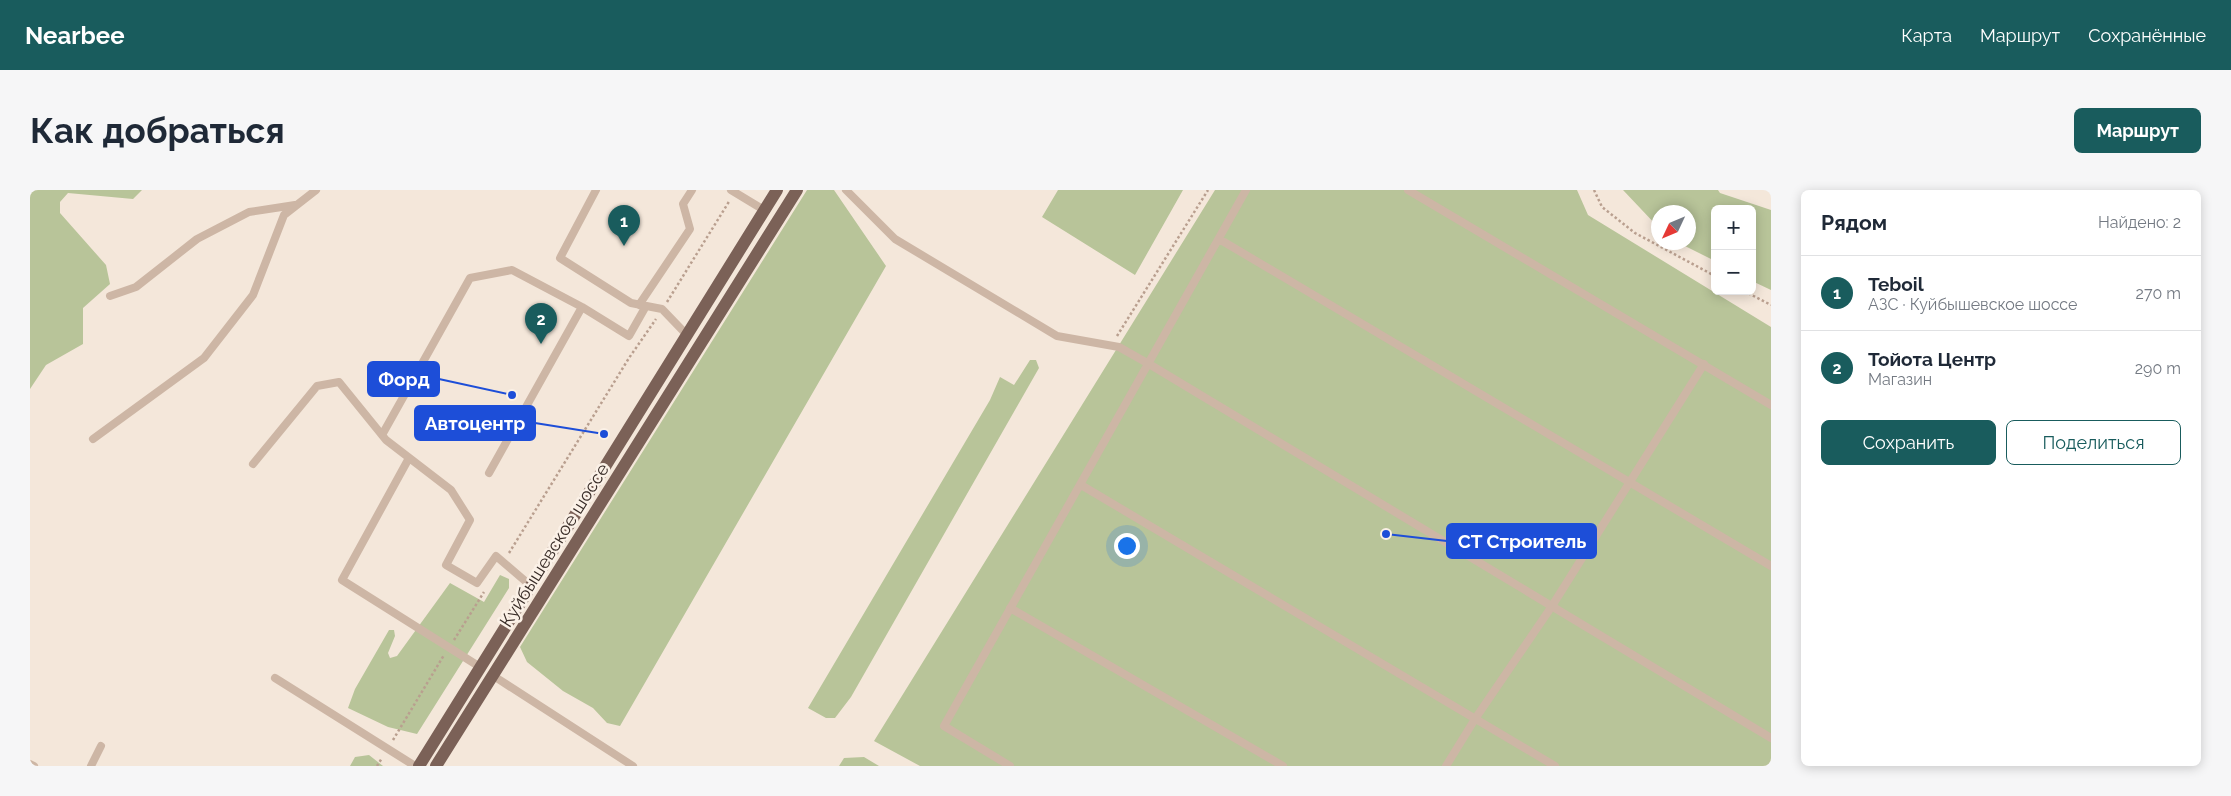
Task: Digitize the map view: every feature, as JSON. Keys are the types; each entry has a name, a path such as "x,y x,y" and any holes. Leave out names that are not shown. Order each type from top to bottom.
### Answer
{"main road":[{"name":"Куйбышевское шоссе","path":"417,766 777,190"},
{"name":"Куйбышевское шоссе","path":"436,766 797,190"}],"lane":[{"path":"94,439 204,358 252,295 284,215 316,190"},
{"path":"596,190 560,258 630,303 662,309 687,335"},
{"path":"382,434 470,278 512,270 582,307 629,336 643,306 690,229 683,204 692,190"},
{"path":"846,190 895,239 1057,336 1119,347 1150,364 1771,738"},
{"path":"1010,766 944,726 1150,364 1246,190"},
{"path":"1408,190 1771,405"},
{"path":"733,191 764,210"},
{"path":"110,296 136,287 197,239 249,212 297,205"},
{"path":"1219,238 1630,484 1771,566"},
{"path":"489,473 582,307"},
{"path":"1446,766 1475,718 1552,606 1704,364"},
{"path":"254,464 317,386 339,382 382,434 450,490 470,520 446,565 477,583 496,556 531,586"},
{"path":"409,458 342,580 480,666"},
{"path":"1081,485 1555,766"},
{"path":"1010,608 1283,766"},
{"path":"492,675 633,766"},
{"path":"275,678 417,766"},
{"path":"91,766 101,746"},
{"path":"30,764 34,766"}],"path":[{"path":"1110,346 1208,190"},
{"path":"1594,190 1602,207 1635,233 1711,274"},
{"path":"504,561 629,358 662,309 733,191"},
{"path":"1752,295 1771,305"},
{"path":"377,766 489,585"}],"green space":[{"path":"30,190 142,190 133,199 68,193 60,202 60,213 106,265 110,284 83,308 83,344 46,365 30,389"},
{"path":"807,190 834,190 886,266 620,726 607,723 593,708 563,691 527,662 520,647"},
{"path":"1058,190 1183,190 1135,275 1042,217"},
{"path":"1215,190 1577,190 1588,215 1711,290 1711,295 1719,295 1771,327 1771,766 920,766 874,741"},
{"path":"1623,190 1718,190 1720,193 1756,205 1711,205 1711,259 1693,250 1696,250 1696,205 1651,205 1651,220"},
{"path":"1756,205 1771,210 1771,290 1756,283"},
{"path":"1030,360 1036,360 1039,368 851,697 835,718 826,718 808,708 990,400 1000,377 1014,385"},
{"path":"500,575 509,579 509,588 417,734 388,727 348,708 355,689 389,630 394,630 395,636 388,653 390,658 397,656 450,583 484,602"},
{"path":"369,755 383,766 350,766 355,757"},
{"path":"864,757 879,766 839,766 844,758"}],"place":[{"name":"Teboil","path":"624,246"},
{"name":"Тойота Центр","path":"541,344"},
{"name":"Форд","path":"512,395"},
{"name":"Автоцентр","path":"604,434"},
{"name":"СТ Строитель","path":"1386,534"}]}
